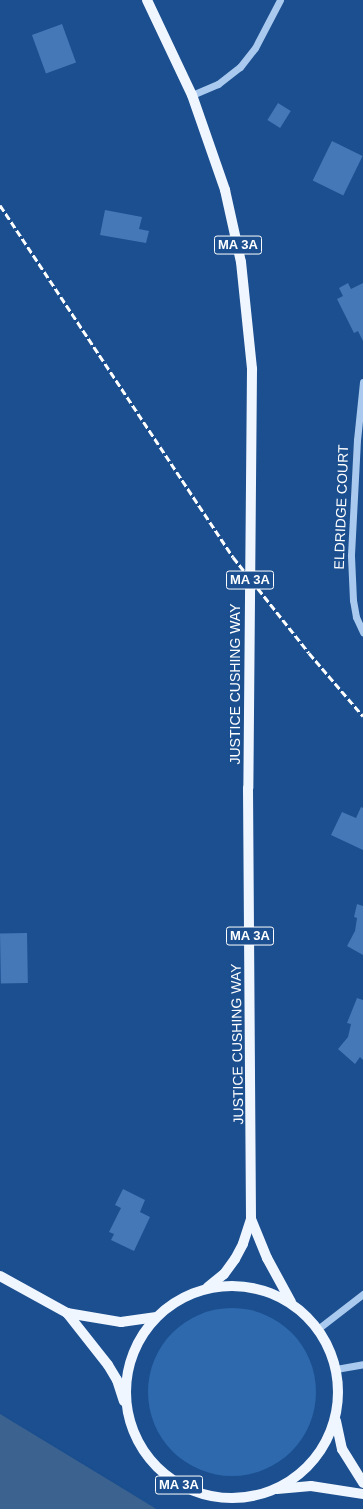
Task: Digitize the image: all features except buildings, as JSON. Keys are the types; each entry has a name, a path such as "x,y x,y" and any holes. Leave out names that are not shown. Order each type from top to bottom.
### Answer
{"main road":[{"name":"JUSTICE CUSHING WAY","path":"147,0 192,95 225,190 246,294 252,369 249,654 251,1219 243,1244 235,1259 224,1274 208,1287"},
{"name":"JUSTICE CUSHING WAY","path":"251,1219 267,1258 292,1302"},
{"path":"0,1276 67,1313 121,1322 155,1318"},
{"path":"208,1287 249,1288 292,1302"},
{"name":"MA 3A","path":"208,1287 179,1299 155,1318 130,1370 125,1405 139,1445 152,1464 171,1480 190,1490 225,1498 256,1496 275,1489 311,1486 363,1494"},
{"name":"MA 3A","path":"292,1302 319,1328 330,1348 336,1369 339,1397 336,1421 342,1449 363,1483"},
{"path":"67,1313 108,1365 117,1380 125,1405"},
{"path":"275,1489 304,1466 325,1440 336,1421"}],"street":[{"path":"192,95 218,84 240,67 254,48 280,0"},
{"name":"ELDRIDGE COURT","path":"363,382 357,440 351,556 353,600 356,617 363,632"},
{"path":"319,1328 363,1294"},
{"path":"336,1369 363,1364"}],"shaded area":[{"path":"232,1308 256,1312 272,1318 285,1327 297,1339 306,1352 312,1368 316,1392 312,1416 306,1432 297,1445 285,1457 272,1466 256,1472 232,1476 208,1472 192,1466 179,1457 167,1445 158,1432 152,1416 148,1392 152,1368 158,1352 167,1339 179,1327 192,1318 208,1312"},
{"path":"0,1414 150,1505 156,1509 0,1509"}],"pier":[{"path":"20,1424 151,1503 150,1505"}],"railway":[{"path":"0,205 233,557 309,653 363,716"}]}
